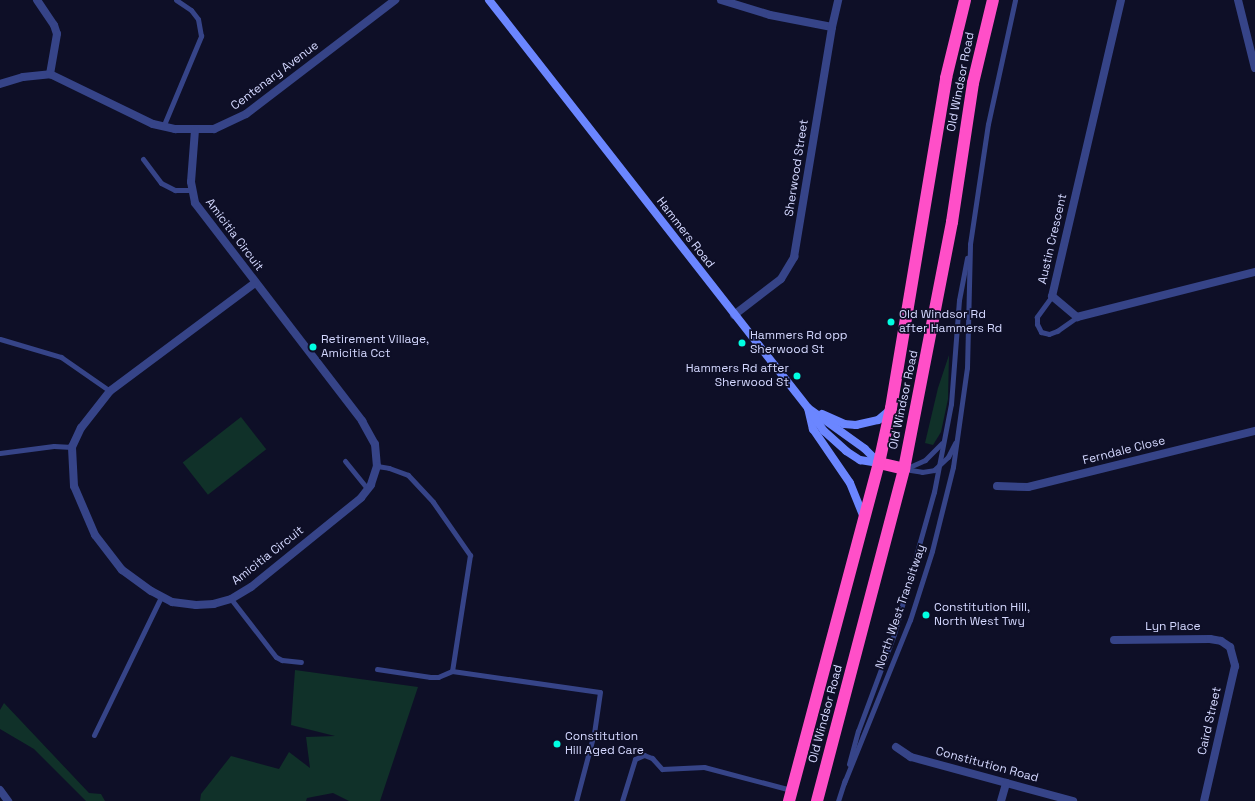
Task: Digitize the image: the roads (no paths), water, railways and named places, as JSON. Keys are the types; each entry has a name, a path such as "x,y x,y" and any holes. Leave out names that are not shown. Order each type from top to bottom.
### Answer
{"highway":[{"name":"Old Windsor Road","path":"791,796 865,525 880,463 891,408 946,78 965,0"},
{"name":"Old Windsor Road","path":"817,801 904,469 952,222 973,83 993,0"},
{"path":"880,463 904,469"}],"street":[{"path":"0,84 23,77 50,74 57,34 54,25 37,0"},
{"name":"Centenary Avenue","path":"50,74 153,124 163,127 195,130 214,129 246,114 395,0"},
{"name":"Hammers Road","path":"489,0 808,408 865,449 880,463"},
{"path":"720,0 770,15 832,27"},
{"name":"Sherwood Street","path":"734,315 781,279 794,257 832,27 838,0"},
{"name":"Austin Crescent","path":"1077,317 1052,296 1121,0"},
{"path":"1238,0 1255,68"},
{"name":"Amicitia Circuit","path":"195,130 191,190 201,214 255,283 362,420 375,444 377,466 368,490 251,587 231,599 196,606 161,598 122,570 95,535 74,486 72,447 81,428 110,391 255,283"},
{"path":"1077,317 1255,272"},
{"path":"808,408 844,424 856,426 878,420 891,408"},
{"path":"808,408 824,431 846,451 860,460 880,463"},
{"path":"808,408 813,429 850,483 865,525"},
{"name":"Ferndale Close","path":"997,486 1028,487 1255,431"},
{"name":"Lyn Place","path":"1114,640 1210,639 1221,641 1230,647"},
{"name":"Caird Street","path":"1204,801 1235,666 1230,647"},
{"name":"Constitution Road","path":"896,747 911,757 1073,801"},
{"path":"1001,801 1006,783"},
{"path":"0,790 8,801"}],"lane":[{"path":"163,127 201,36 198,19 192,10 176,0"},
{"path":"970,244 988,124 1015,0"},
{"path":"143,159 168,187 175,190 191,190"},
{"name":"North West Transitway","path":"844,783 910,620 932,551 959,431 967,368 970,244"},
{"name":"North West Transitway","path":"838,801 858,731 894,634 938,467 951,404 959,300 970,244"},
{"path":"1052,296 1037,316 1037,324 1041,332 1049,334 1057,331 1077,317"},
{"path":"0,339 61,357 110,391"},
{"name":"North West Transitway","path":"938,467 951,453 959,431"},
{"path":"904,469 929,457 944,440"},
{"path":"0,453 54,446 72,447"},
{"path":"345,461 368,490"},
{"path":"377,466 408,475 437,508 470,555 452,671"},
{"path":"904,469 922,472 938,467"},
{"path":"94,735 161,598"},
{"path":"231,599 276,657 282,660 301,662"},
{"path":"377,670 430,677 438,677 452,671 600,692 594,733 576,801"},
{"path":"622,801 634,759 644,755 652,758 662,769 672,770 692,766 704,767 791,796"}],"place":[{"name":"Old Windsor Rd after Hammers Rd","path":"891,322"},
{"name":"Hammers Rd opp Sherwood St","path":"742,343"},
{"name":"Retirement Village, Amicitia Cct","path":"313,347"},
{"name":"Hammers Rd after Sherwood St","path":"797,376"},
{"name":"Constitution Hill, North West Twy","path":"926,615"},
{"name":"Constitution Hill Aged Care","path":"557,744"}]}
